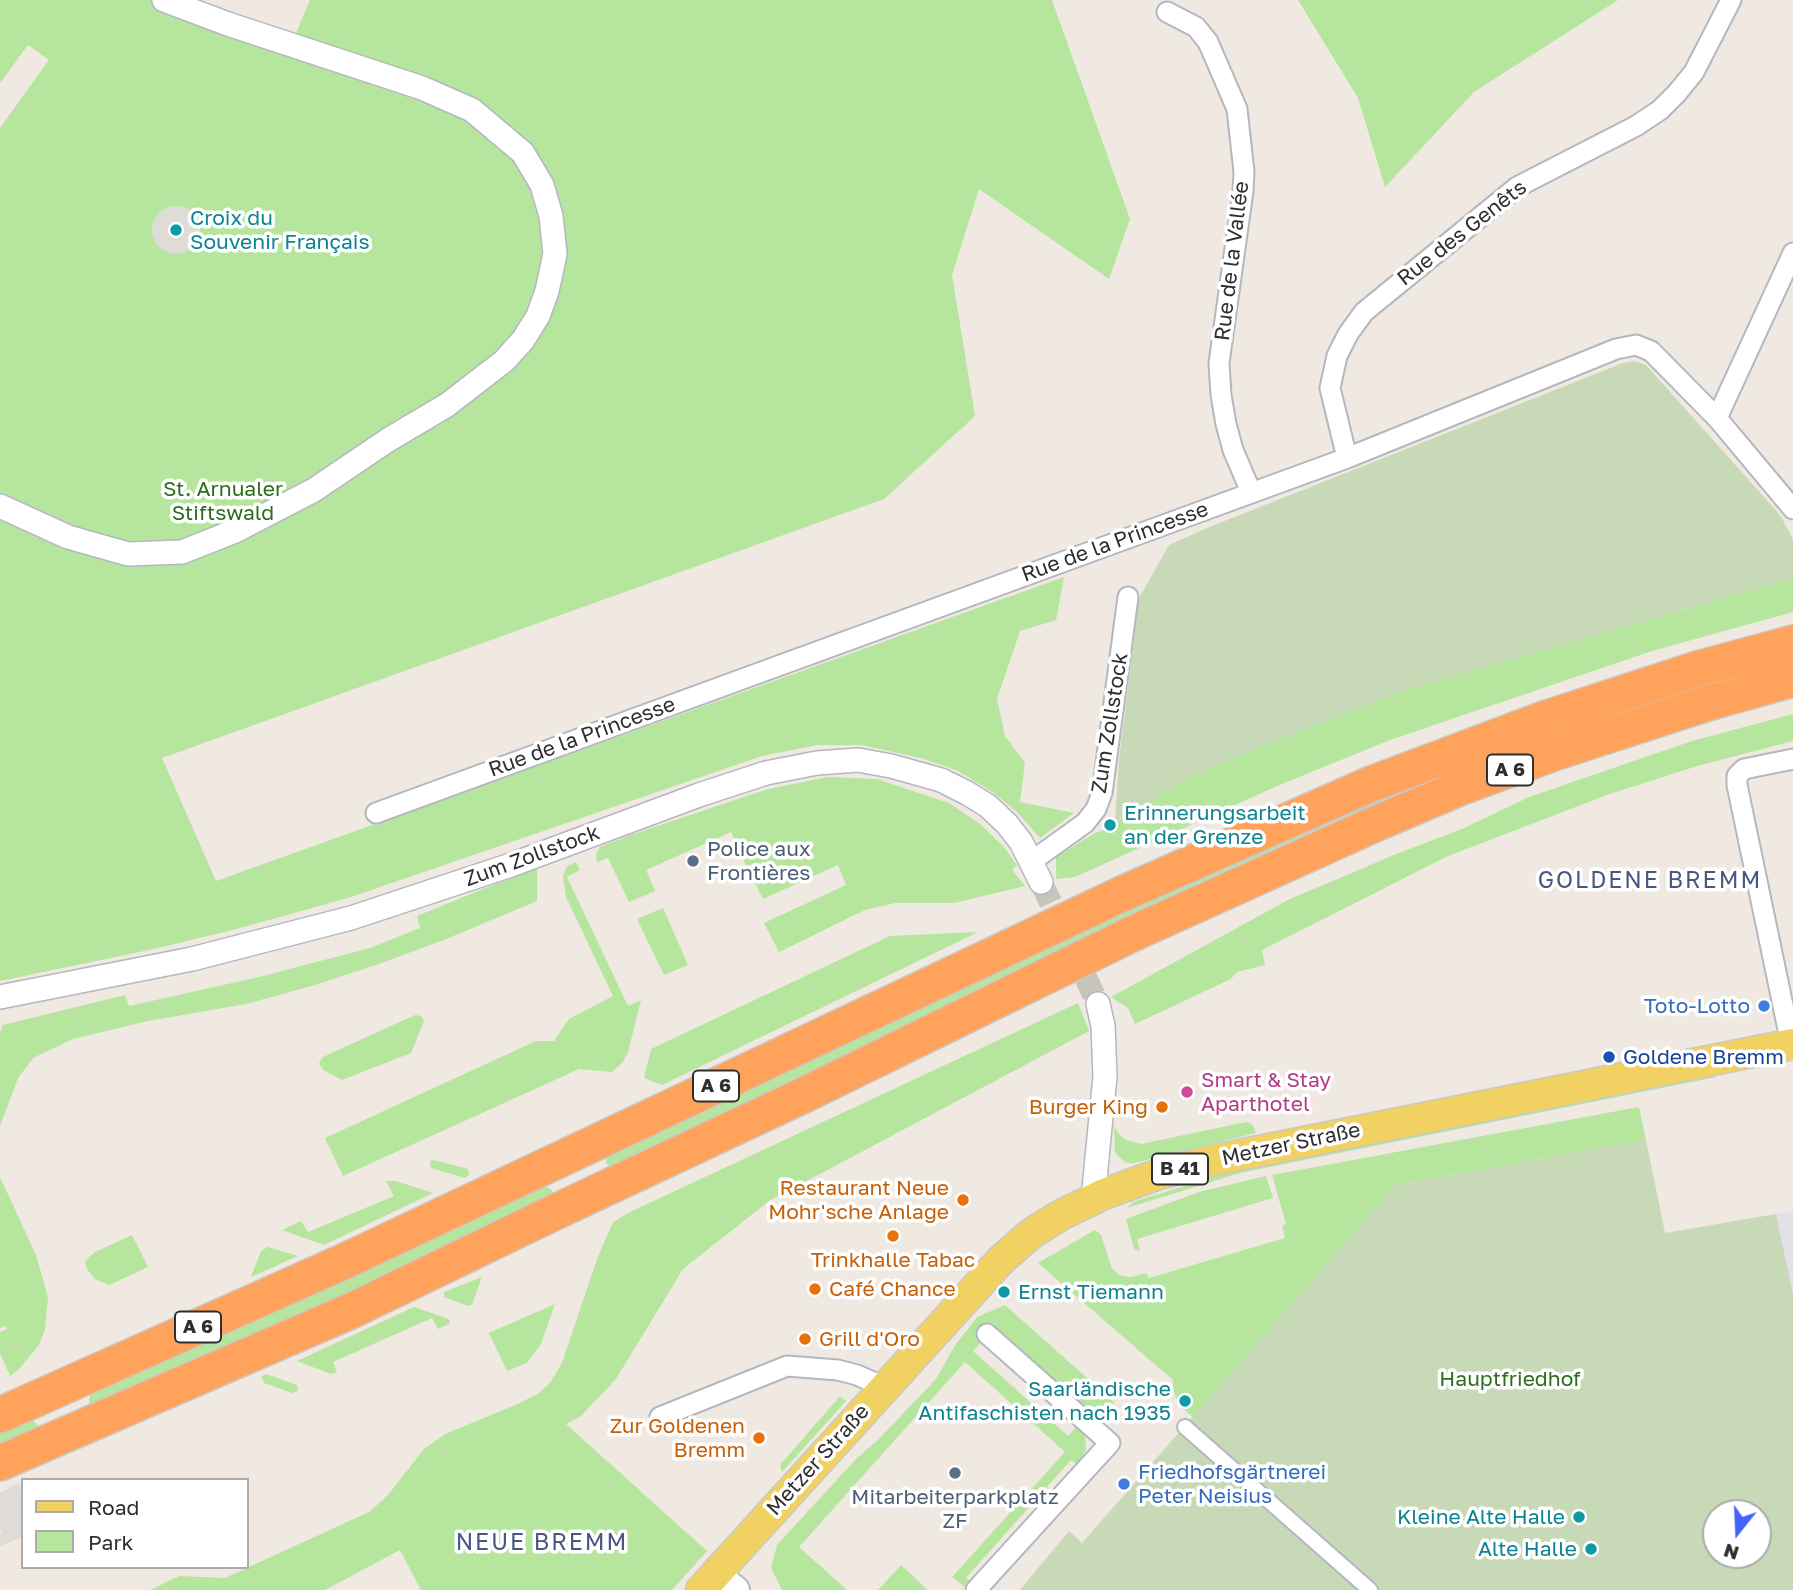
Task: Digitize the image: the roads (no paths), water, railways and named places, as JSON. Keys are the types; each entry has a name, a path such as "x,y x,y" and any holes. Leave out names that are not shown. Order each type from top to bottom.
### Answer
{"highway":[{"name":"A 6","path":"0,1415 345,1261 1122,894 1371,784 1556,715 1697,669 1793,643"},
{"name":"A 6","path":"0,1463 377,1299 804,1095 1132,934 1375,824 1462,787 1569,748 1793,679"},
{"path":"0,1391 60,1374 86,1377"}],"main road":[{"name":"Metzer Straße","path":"718,1584 884,1387 1014,1247 1052,1220 1093,1199 1159,1174 1270,1148 1792,1044"}],"street":[{"path":"0,506 68,537 128,554 182,552 235,531 314,490 388,440 447,405 504,361 523,340 538,316 547,290 555,254 551,216 542,185 523,153 472,110 422,88 164,0"},
{"name":"Rue des Genêts","path":"1347,458 1330,388 1337,356 1348,334 1364,312 1517,187 1636,126 1660,110 1694,72 1731,0"},
{"name":"Rue de la Vallée","path":"1167,12 1196,27 1208,42 1237,109 1243,191 1219,362 1226,424 1233,450 1251,492"},
{"path":"1717,418 1793,253"},
{"name":"Rue de la Princesse","path":"376,813 1347,458 1616,349 1636,345 1651,351 1717,418 1793,509"},
{"name":"Zum Zollstock","path":"1032,860 1085,822 1096,808 1102,793 1128,597"},
{"path":"1792,1044 1737,776 1744,769 1793,759"},
{"name":"Zum Zollstock","path":"0,997 192,959 338,922 530,858 699,795 766,774 817,762 858,760 941,780 988,806 1021,842 1041,882"},
{"path":"1093,1199 1105,1076 1103,1026 1098,1004"},
{"path":"976,1590 1110,1443 987,1334"},
{"path":"660,1417 787,1366 838,1370 884,1387"},
{"path":"1185,1427 1370,1590"}],"tunnel":[{"path":"1041,882 1098,1004"}],"place":[{"name":"Croix du Souvenir Français","path":"176,230"},
{"name":"Erinnerungsarbeit an der Grenze","path":"1110,825"},
{"name":"Police aux Frontières","path":"693,861"},
{"name":"Toto-Lotto","path":"1764,1006"},
{"name":"Goldene Bremm","path":"1609,1057"},
{"name":"Smart & Stay Aparthotel","path":"1187,1092"},
{"name":"Burger King","path":"1162,1107"},
{"name":"Restaurant Neue Mohr'sche Anlage","path":"963,1200"},
{"name":"Trinkhalle Tabac","path":"893,1236"},
{"name":"Café Chance","path":"815,1289"},
{"name":"Ernst Tiemann","path":"1004,1292"},
{"name":"Grill d'Oro","path":"805,1339"},
{"name":"Saarländische Antifaschisten nach 1935","path":"1185,1401"},
{"name":"Zur Goldenen Bremm","path":"759,1438"},
{"name":"Mitarbeiterparkplatz ZF","path":"955,1473"},
{"name":"Friedhofsgärtnerei Peter Neisius","path":"1124,1484"},
{"name":"Kleine Alte Halle","path":"1579,1517"},
{"name":"Alte Halle","path":"1591,1549"}],"district":[{"name":"GOLDENE BREMM","path":"1650,881"},
{"name":"NEUE BREMM","path":"542,1543"}],"park label":[{"name":"St. Arnualer Stiftswald","path":"223,501"},
{"name":"Hauptfriedhof","path":"1510,1379"}]}
